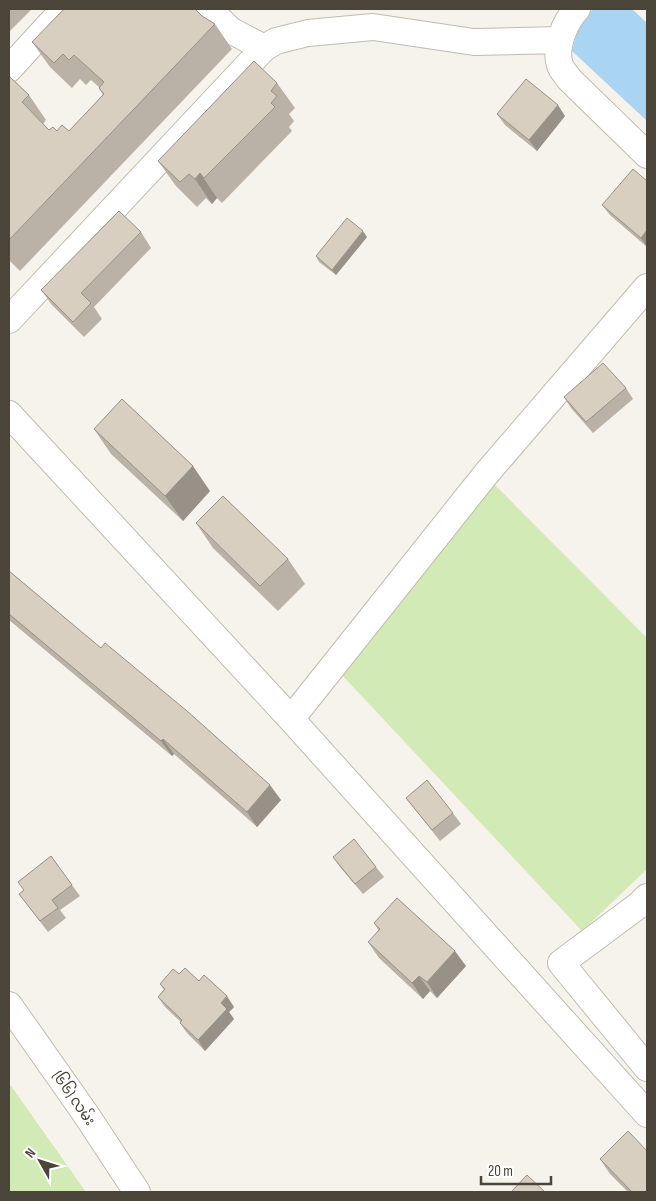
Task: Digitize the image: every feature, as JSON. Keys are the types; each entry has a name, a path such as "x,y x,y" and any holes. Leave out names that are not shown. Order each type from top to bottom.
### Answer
{"street":[{"path":"9,70 64,9"},
{"path":"209,9 230,30 264,48"},
{"path":"577,9 569,16 560,40 560,66 569,79 647,155"},
{"path":"9,320 264,48 276,41 308,33 373,27 474,42 560,40"},
{"path":"292,718 486,474 647,287"},
{"path":"9,414 292,718 647,1114"},
{"path":"647,898 639,906 561,963 647,1068"},
{"name":"(၆၆) လမ်း","path":"9,1005 85,1113 137,1192"}],"green space":[{"path":"491,481 647,638 647,869 582,931 341,674"},
{"path":"9,1083 86,1192 9,1192"}],"water":[{"path":"593,9 632,9 647,23 647,121 572,51 579,25"}],"building":[{"path":"64,9 195,9 215,24 9,240 9,76 29,95 22,102 49,130 53,127 57,131 62,125 69,131 104,94 99,88 104,82 74,55 69,60 63,54 54,63 32,42"},
{"path":"254,61 277,83 271,91 277,96 271,103 275,107 204,178 200,173 195,179 189,174 180,182 158,161"},
{"path":"526,79 558,105 529,140 497,114"},
{"path":"633,169 647,181 647,230 641,238 602,205"},
{"path":"119,211 141,232 81,293 91,303 73,322 41,290"},
{"path":"347,218 363,231 332,270 316,256"},
{"path":"603,363 626,388 586,422 564,397"},
{"path":"122,399 193,466 165,496 94,429"},
{"path":"223,496 288,559 260,586 196,523"},
{"path":"9,571 101,648 105,643 187,711 270,785 247,812 163,739 161,741 9,614"},
{"path":"427,780 453,813 432,830 406,798"},
{"path":"354,839 376,867 355,884 333,857"},
{"path":"51,856 72,885 52,900 58,908 40,921 19,894 24,890 18,882"},
{"path":"397,898 455,951 427,982 419,976 412,983 368,942 380,929 374,923"},
{"path":"185,968 199,981 204,975 227,996 221,1003 227,1009 198,1040 180,1023 182,1020 158,997 165,989 160,984 173,969 179,974"},
{"path":"628,1131 647,1151 647,1192 632,1192 600,1159"},
{"path":"527,1175 545,1192 511,1192"}]}
